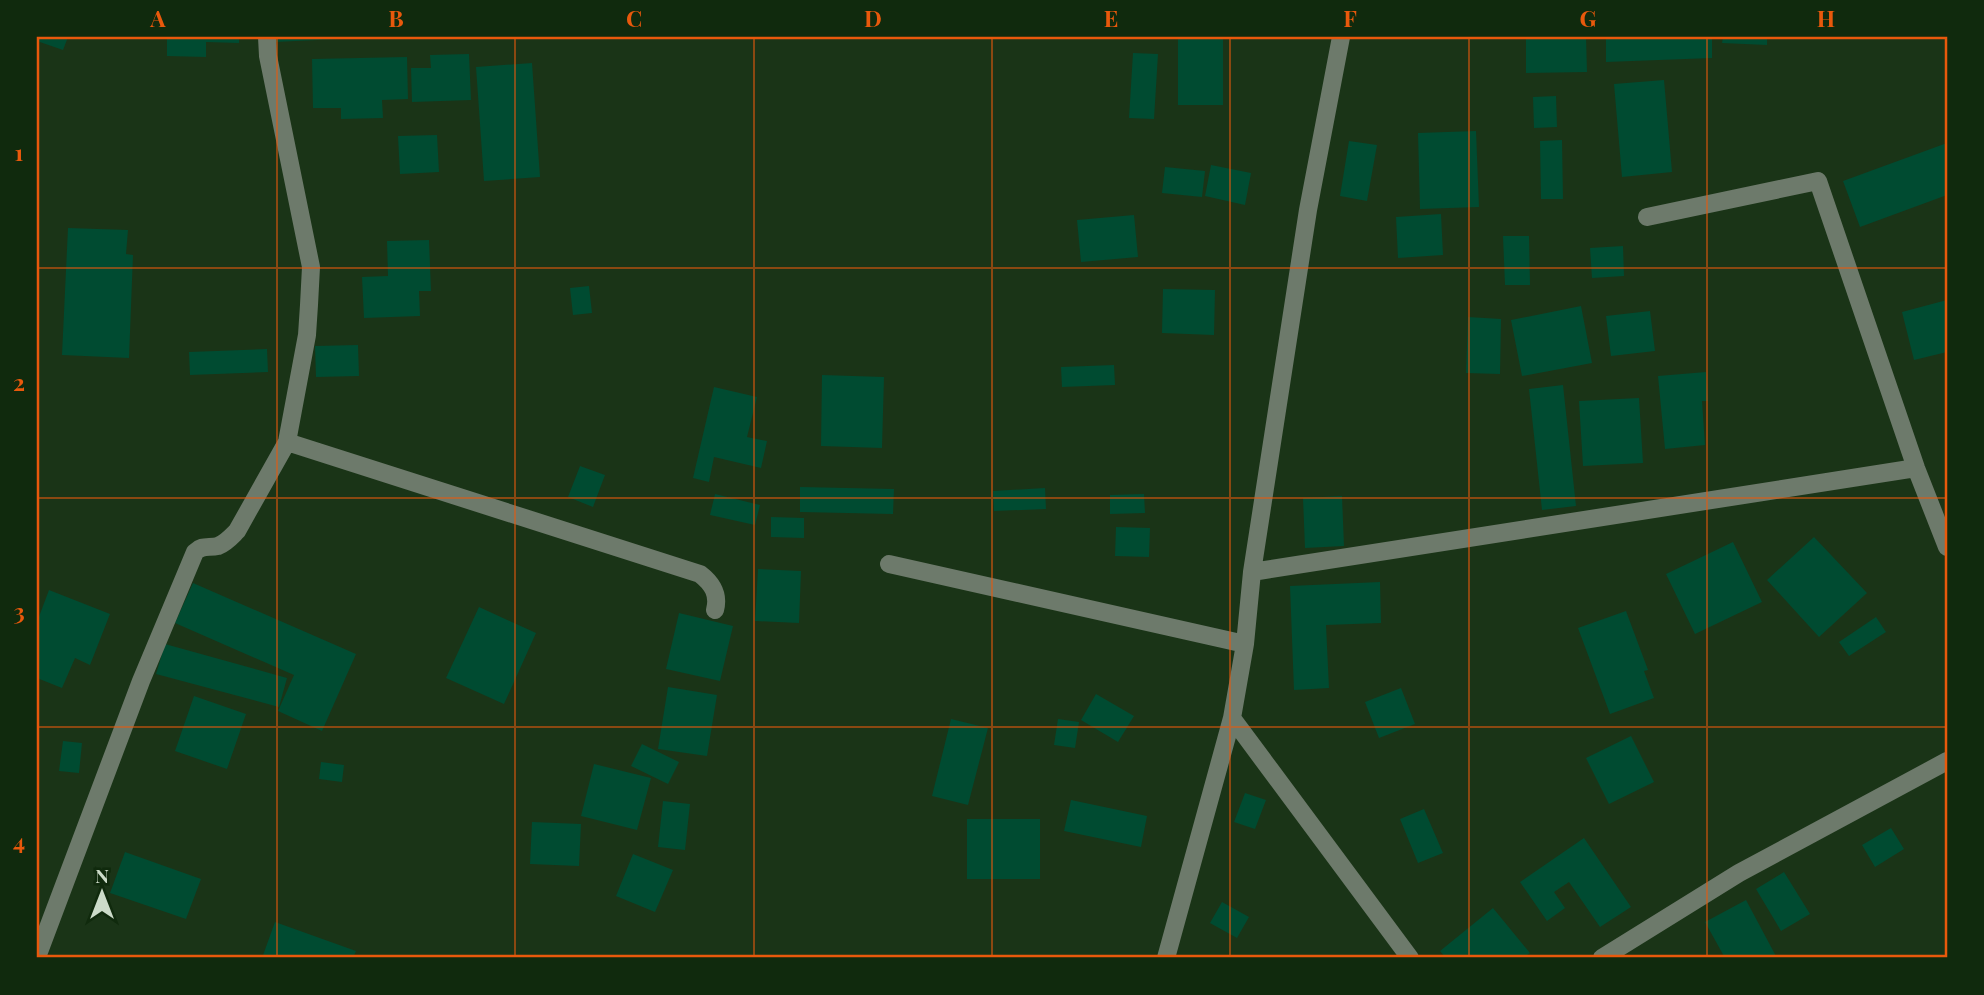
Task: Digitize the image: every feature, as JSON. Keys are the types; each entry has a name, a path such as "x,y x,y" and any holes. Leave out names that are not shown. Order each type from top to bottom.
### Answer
{"street":[{"path":"37,957 141,681 195,552 202,547 215,547 226,542 237,531 287,442 307,335 311,267 268,56 267,37"},
{"path":"1166,958 1232,719 1308,210 1341,37"},
{"path":"1647,217 1818,181 1916,468 1947,547"},
{"path":"287,442 700,575 713,586 715,610"},
{"path":"1252,572 1916,468"},
{"path":"889,564 1245,644"},
{"path":"1232,719 1410,958"},
{"path":"1602,958 1739,873 1947,761"}],"building":[{"path":"37,37 68,37 63,50 37,41"},
{"path":"167,37 239,37 239,43 206,42 206,57 167,56"},
{"path":"273,37 340,37 340,39 274,42"},
{"path":"1178,37 1223,37 1223,105 1178,105"},
{"path":"1526,37 1586,37 1587,72 1526,73"},
{"path":"1712,37 1712,58 1606,62 1606,38"},
{"path":"1723,37 1767,37 1767,45 1722,43"},
{"path":"1133,53 1158,54 1154,119 1129,118"},
{"path":"469,54 471,100 412,102 411,68 431,68 430,55"},
{"path":"407,57 408,99 382,100 383,118 341,119 341,108 313,108 312,59"},
{"path":"532,63 540,177 484,181 476,67"},
{"path":"1664,80 1672,172 1622,177 1614,84"},
{"path":"1556,96 1557,127 1534,128 1533,97"},
{"path":"1476,131 1479,207 1420,209 1418,133"},
{"path":"437,135 439,172 400,174 398,136"},
{"path":"1562,140 1563,199 1541,199 1540,141"},
{"path":"1349,141 1377,145 1367,201 1340,196"},
{"path":"1947,143 1947,195 1860,227 1843,181"},
{"path":"1211,165 1251,173 1245,205 1205,196"},
{"path":"1165,167 1205,171 1202,197 1162,193"},
{"path":"1441,214 1443,255 1398,258 1396,217"},
{"path":"1134,215 1138,257 1081,262 1077,220"},
{"path":"68,228 128,230 126,254 133,255 129,358 62,355"},
{"path":"1503,236 1529,236 1530,285 1505,285"},
{"path":"429,240 431,291 419,291 420,316 364,318 362,277 388,276 387,241"},
{"path":"1623,246 1624,276 1592,278 1590,248"},
{"path":"589,286 592,313 573,315 570,288"},
{"path":"1163,289 1215,290 1214,335 1162,333"},
{"path":"1947,300 1947,352 1914,360 1902,312"},
{"path":"1581,306 1592,363 1522,376 1511,320"},
{"path":"1650,311 1655,351 1611,356 1606,316"},
{"path":"1468,317 1501,319 1500,374 1466,373"},
{"path":"358,345 359,376 316,377 315,346"},
{"path":"267,349 268,372 190,375 189,352"},
{"path":"1114,365 1115,385 1062,387 1061,367"},
{"path":"1706,372 1708,401 1702,401 1705,445 1665,449 1658,376"},
{"path":"822,375 884,377 882,448 821,446"},
{"path":"1563,385 1576,506 1542,510 1529,389"},
{"path":"714,387 757,397 747,437 767,441 761,468 714,457 709,482 693,478"},
{"path":"1639,398 1643,463 1583,466 1579,401"},
{"path":"580,466 605,475 593,507 568,497"},
{"path":"800,487 894,489 893,514 800,512"},
{"path":"1045,488 1046,509 994,511 993,491"},
{"path":"715,494 760,505 755,525 710,515"},
{"path":"1144,494 1145,513 1110,514 1110,495"},
{"path":"1342,496 1344,546 1305,548 1303,498"},
{"path":"771,517 804,518 804,538 771,537"},
{"path":"1116,527 1150,528 1149,557 1115,556"},
{"path":"1814,537 1867,593 1819,637 1767,580"},
{"path":"1733,542 1762,602 1695,634 1666,574"},
{"path":"758,569 801,571 799,623 755,621"},
{"path":"1380,582 1381,623 1326,625 1329,688 1294,690 1290,586"},
{"path":"193,583 356,654 322,731 278,711 294,675 175,623"},
{"path":"49,590 110,614 90,665 75,658 62,688 37,678 37,622"},
{"path":"479,607 536,633 504,704 446,678"},
{"path":"1626,611 1648,670 1644,671 1654,698 1610,714 1578,628"},
{"path":"679,613 733,626 720,681 666,669"},
{"path":"1876,617 1886,632 1849,656 1839,642"},
{"path":"165,644 287,678 279,707 156,674"},
{"path":"668,687 717,695 707,756 658,749"},
{"path":"1401,688 1415,724 1379,738 1365,702"},
{"path":"1096,694 1134,716 1118,742 1081,720"},
{"path":"194,696 246,714 227,769 175,751"},
{"path":"951,719 988,728 968,805 932,796"},
{"path":"1058,719 1079,722 1075,748 1054,745"},
{"path":"1631,736 1654,782 1609,804 1586,758"},
{"path":"63,741 82,743 79,773 59,771"},
{"path":"642,744 679,762 668,784 631,766"},
{"path":"321,762 344,765 342,782 319,779"},
{"path":"594,764 651,778 637,830 581,816"},
{"path":"1245,793 1266,800 1255,829 1234,822"},
{"path":"1071,800 1147,816 1141,847 1064,831"},
{"path":"663,801 690,804 685,850 658,847"},
{"path":"1424,809 1443,853 1418,863 1400,819"},
{"path":"967,819 1040,819 1040,879 967,879"},
{"path":"532,822 581,824 579,866 530,864"},
{"path":"1891,828 1904,849 1875,867 1862,845"},
{"path":"1584,838 1631,907 1600,927 1569,882 1554,892 1565,908 1547,921 1520,882"},
{"path":"125,852 201,879 186,919 110,893"},
{"path":"633,854 673,870 655,912 616,896"},
{"path":"1784,872 1810,914 1781,931 1756,889"},
{"path":"1746,900 1777,958 1725,958 1705,922"},
{"path":"1222,902 1249,917 1237,938 1210,923"},
{"path":"1493,908 1530,953 1523,958 1446,958 1440,951"},
{"path":"275,922 356,951 353,958 262,958"}]}
